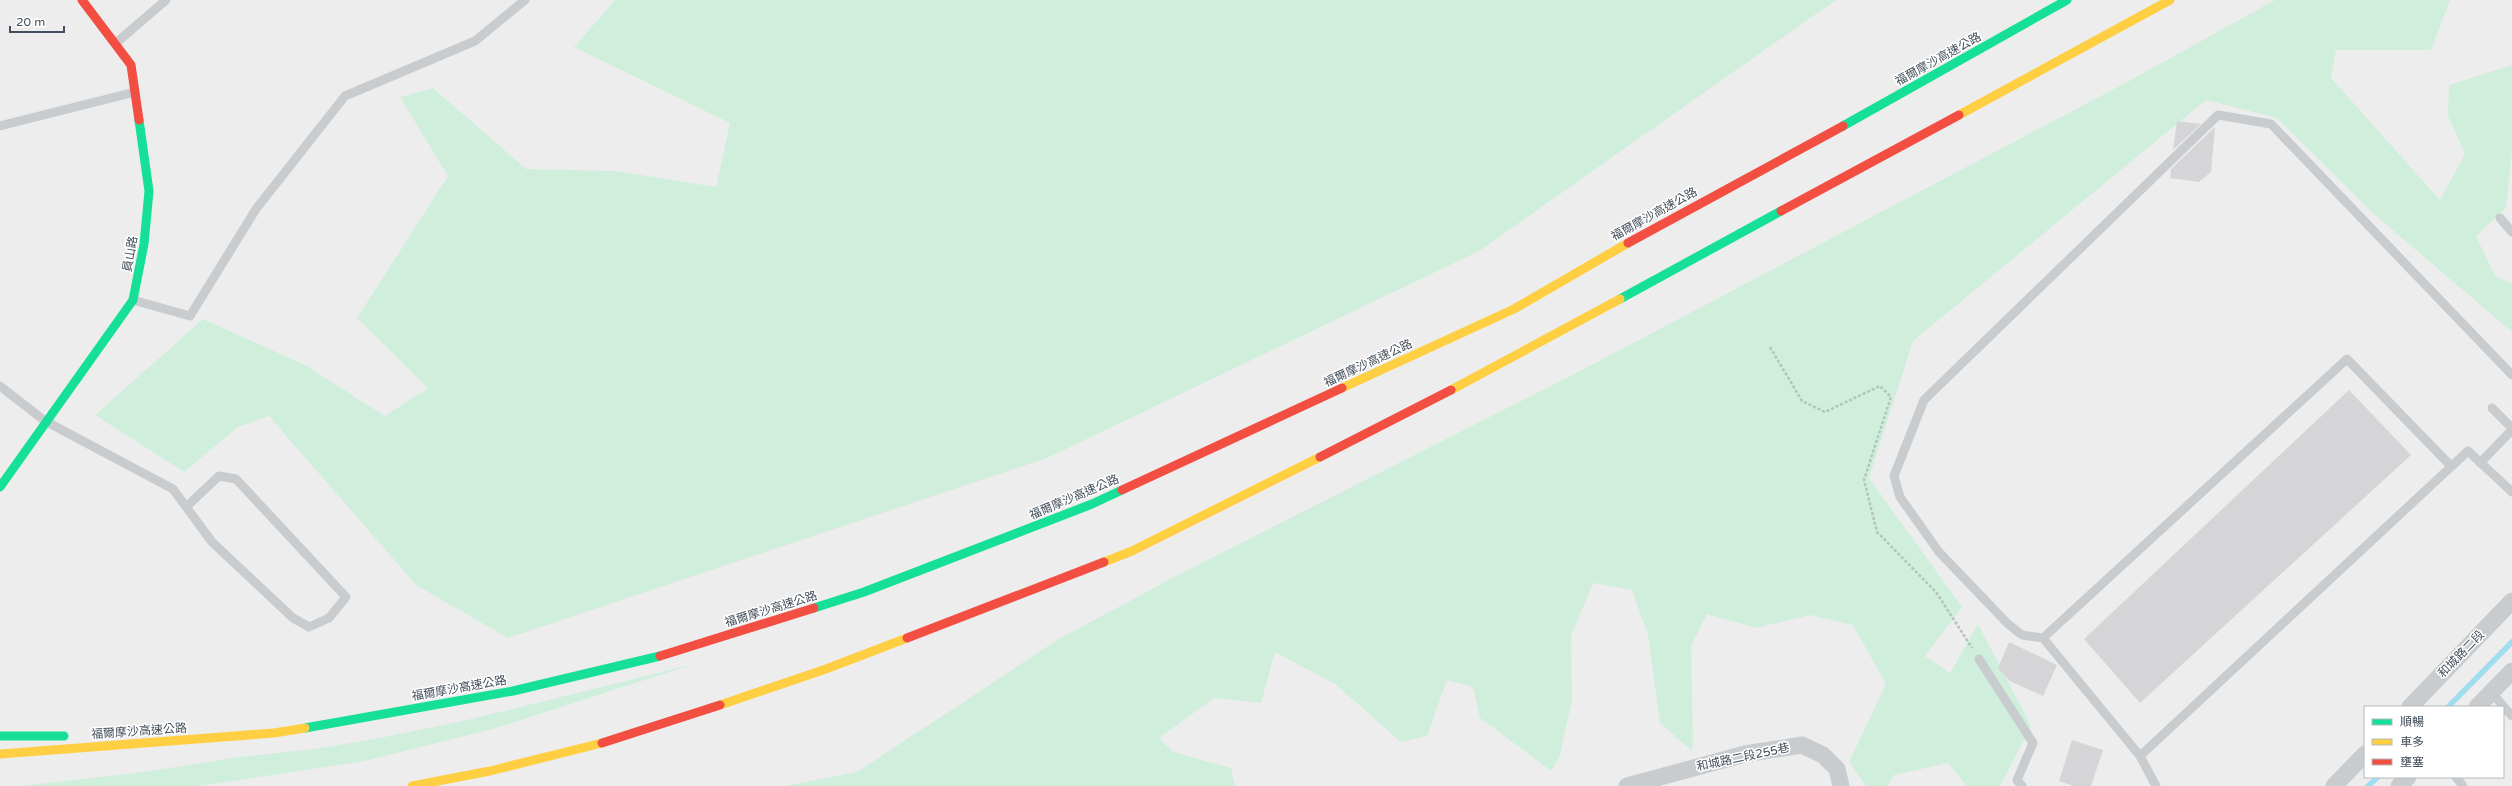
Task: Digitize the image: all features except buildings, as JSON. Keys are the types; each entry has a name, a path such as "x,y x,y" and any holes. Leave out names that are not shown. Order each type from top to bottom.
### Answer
{"main road":[{"name":"員山路","path":"0,487 45,421 133,300 144,244 149,191 131,64 82,0"},
{"name":"福爾摩沙高速公路","path":"0,754 274,733 513,691 642,662 864,592 1092,504 1514,309 1648,231 1918,85 2066,0"},
{"path":"412,786 490,771 624,738 826,669 1132,551 1424,405 2170,0"},
{"path":"105,736 274,733"},
{"path":"0,736 74,736"}],"street":[{"name":"和城路二段","path":"2411,706 2512,601"},
{"path":"2478,706 2512,671"},
{"name":"和城路二段255巷","path":"1627,786 1745,754 1802,745 1823,755 1837,769 1842,786"},
{"path":"2334,786 2364,755"},
{"path":"2399,786 2407,778"}],"lane":[{"path":"116,43 166,0"},
{"path":"133,300 190,316 256,208 346,96 475,41 525,0"},
{"path":"0,126 135,92"},
{"path":"2156,786 2140,756 2043,638 2022,635 2008,624 1939,552 1900,497 1894,476 1924,400 2218,115 2271,124 2512,375"},
{"path":"2500,218 2512,232"},
{"path":"2043,638 2347,359 2451,466"},
{"path":"0,386 45,421 173,489 186,507 212,542 293,618 309,627 330,618 346,598 236,479 219,476 186,507"},
{"path":"2480,463 2512,429 2492,408"},
{"path":"2140,756 2468,451 2512,492"},
{"path":"1979,659 2033,743 2017,780 2022,786"},
{"path":"2491,692 2503,706"},
{"path":"2504,707 2512,716"},
{"path":"2457,778 2463,786"}],"path":[{"path":"1770,347 1802,401 1825,412 1880,386 1891,397 1864,480 1877,532 1936,592 1979,659"}],"green space":[{"path":"615,0 1836,0 1479,251 1047,458 508,638 416,585 269,416 238,427 184,472 95,415 203,319 305,365 385,416 428,388 357,318 448,176 400,97 433,88 526,169 616,171 716,187 730,123 574,47"},
{"path":"2275,0 2450,0 2431,50 2336,50 2331,78 2440,200 2465,154 2448,116 2449,85 2512,65 2512,152 2506,208 2476,236 2495,276 2512,284 2512,332 2375,215 2277,118 2206,100 1913,341 1869,478 1962,607 1925,656 1950,673 1978,624 2031,726 2000,786 1967,786 1948,763 1894,775 1887,786 1866,786 1849,762 1886,684 1853,625 1810,615 1756,628 1707,614 1691,646 1692,751 1660,723 1648,635 1632,590 1593,583 1571,636 1572,701 1559,758 1551,771 1480,718 1473,687 1447,680 1427,736 1401,742 1335,684 1275,652 1261,703 1214,698 1159,738 1173,752 1231,768 1235,786 785,786 857,772 1059,639 1178,575 1582,370 2131,80"},
{"path":"694,664 493,729 365,761 199,786 21,786 144,772 239,757 315,749 380,738 467,720"}],"waterway":[{"path":"2449,706 2512,642"},
{"path":"2368,786 2377,778"}],"traffic: fast":[{"path":"1843,126 2067,0"},
{"path":"0,487 133,300 144,244 149,191 139,120"},
{"path":"1620,299 1781,211"},
{"path":"814,608 864,592 1092,504 1122,490"},
{"path":"305,728 513,691 660,656"},
{"path":"0,736 64,736"}],"traffic: slow":[{"path":"1959,115 2170,0"},
{"path":"1342,388 1514,309 1628,243"},
{"path":"1451,390 1620,299"},
{"path":"1104,562 1132,551 1320,457"},
{"path":"720,705 826,669 907,638"},
{"path":"0,754 274,733 305,728"},
{"path":"412,786 490,771 602,743"}],"traffic: jam":[{"path":"82,0 131,65 139,120"},
{"path":"1781,211 1959,115"},
{"path":"1628,243 1843,126"},
{"path":"1122,490 1342,388"},
{"path":"1320,457 1451,390"},
{"path":"907,638 1104,562"},
{"path":"660,656 814,608"},
{"path":"602,743 720,705"}]}
